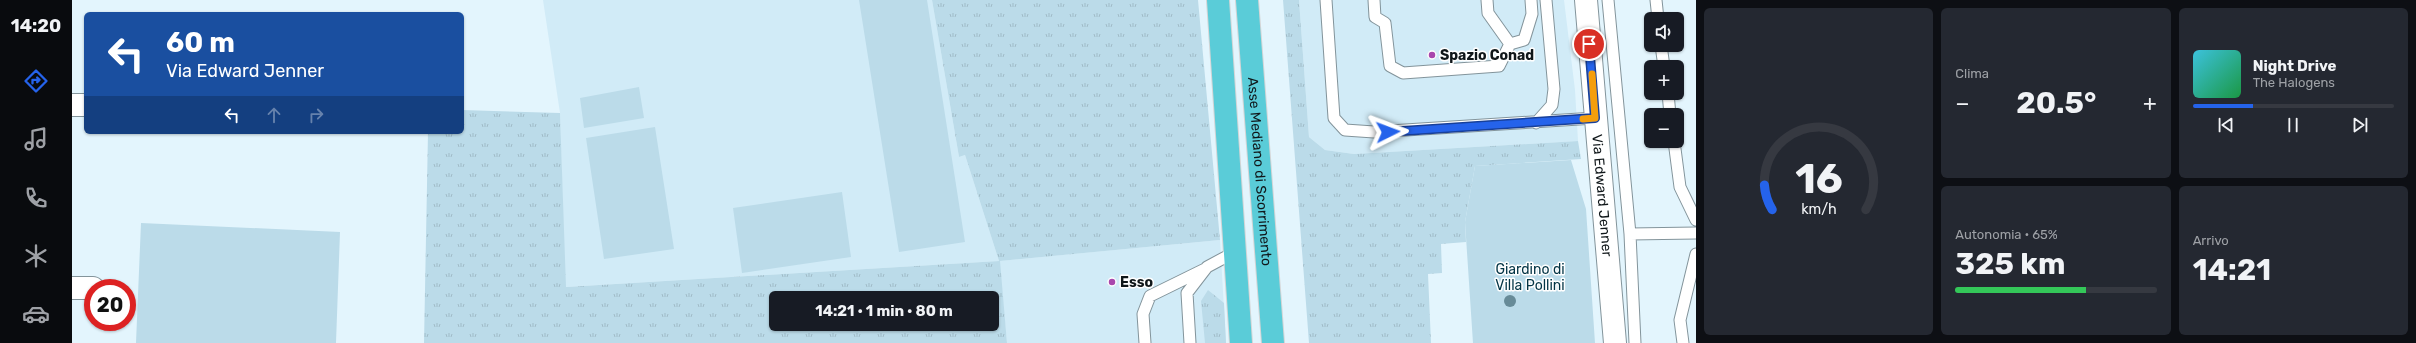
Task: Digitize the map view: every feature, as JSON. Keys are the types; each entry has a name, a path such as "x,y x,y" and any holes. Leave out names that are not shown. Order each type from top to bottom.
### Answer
{"highway":[{"name":"Asse Mediano di Scorrimento","path":"1218,0 1241,343"},
{"name":"Asse Mediano di Scorrimento","path":"1247,0 1273,343"}],"street":[{"name":"Via Edward Jenner","path":"1586,0 1615,343"},
{"path":"72,105 84,106"},
{"path":"72,288 84,288"}],"lane":[{"path":"1326,0 1334,118 1345,130 1374,132 1536,123 1595,118"},
{"path":"1374,0 1375,17 1385,23 1390,66 1403,73 1499,66 1510,44 1524,40 1532,14 1531,0"},
{"path":"1487,0 1488,13 1510,44"},
{"path":"1536,123 1552,105 1554,89 1546,0"},
{"path":"1608,0 1630,234 1636,343"},
{"path":"1656,0 1657,12"},
{"path":"1675,148 1680,187 1696,220"},
{"path":"1630,234 1696,233"},
{"path":"1145,343 1143,314 1150,296 1235,252"},
{"path":"1682,343 1680,320 1696,254"},
{"path":"1190,343 1187,293 1207,267"}],"shaded area":[{"path":"543,0 932,0 959,157 965,155 999,261 565,287 560,113"},
{"path":"1299,0 1564,0 1575,90 1578,141 1354,154 1325,150 1309,137"},
{"name":"Esso","path":"1220,240 1226,343 1007,343 999,261"}],"green space":[{"path":"859,0 927,0 965,242 899,252"},
{"path":"932,0 1198,0 1220,240 1000,261 1007,343 424,343 428,134 464,134 464,110 560,113 566,287 999,261 965,155 959,157"},
{"path":"1283,0 1299,0 1309,137 1325,150 1354,154 1578,141 1581,159 1475,166 1465,222 1466,242 1441,244 1442,273 1428,274 1431,343 1309,343"},
{"path":"639,87 644,118 584,128 580,98"},
{"path":"655,127 674,249 604,259 586,138"},
{"name":"Giardino di Villa Pollini","path":"1571,160 1586,209 1595,343 1473,343 1465,222 1475,166"},
{"path":"842,192 851,257 742,273 733,208"},
{"path":"141,223 340,232 336,343 136,343"},
{"path":"1208,290 1224,303 1226,343 1205,343 1201,301"}],"slow traffic":[{"path":"1583,119 1595,118 1592,74"}],"place":[{"name":"Spazio Conad","path":"1432,55"},
{"name":"Esso","path":"1112,282"}],"route":[{"path":"1388,132 1595,118 1589,44"}]}
